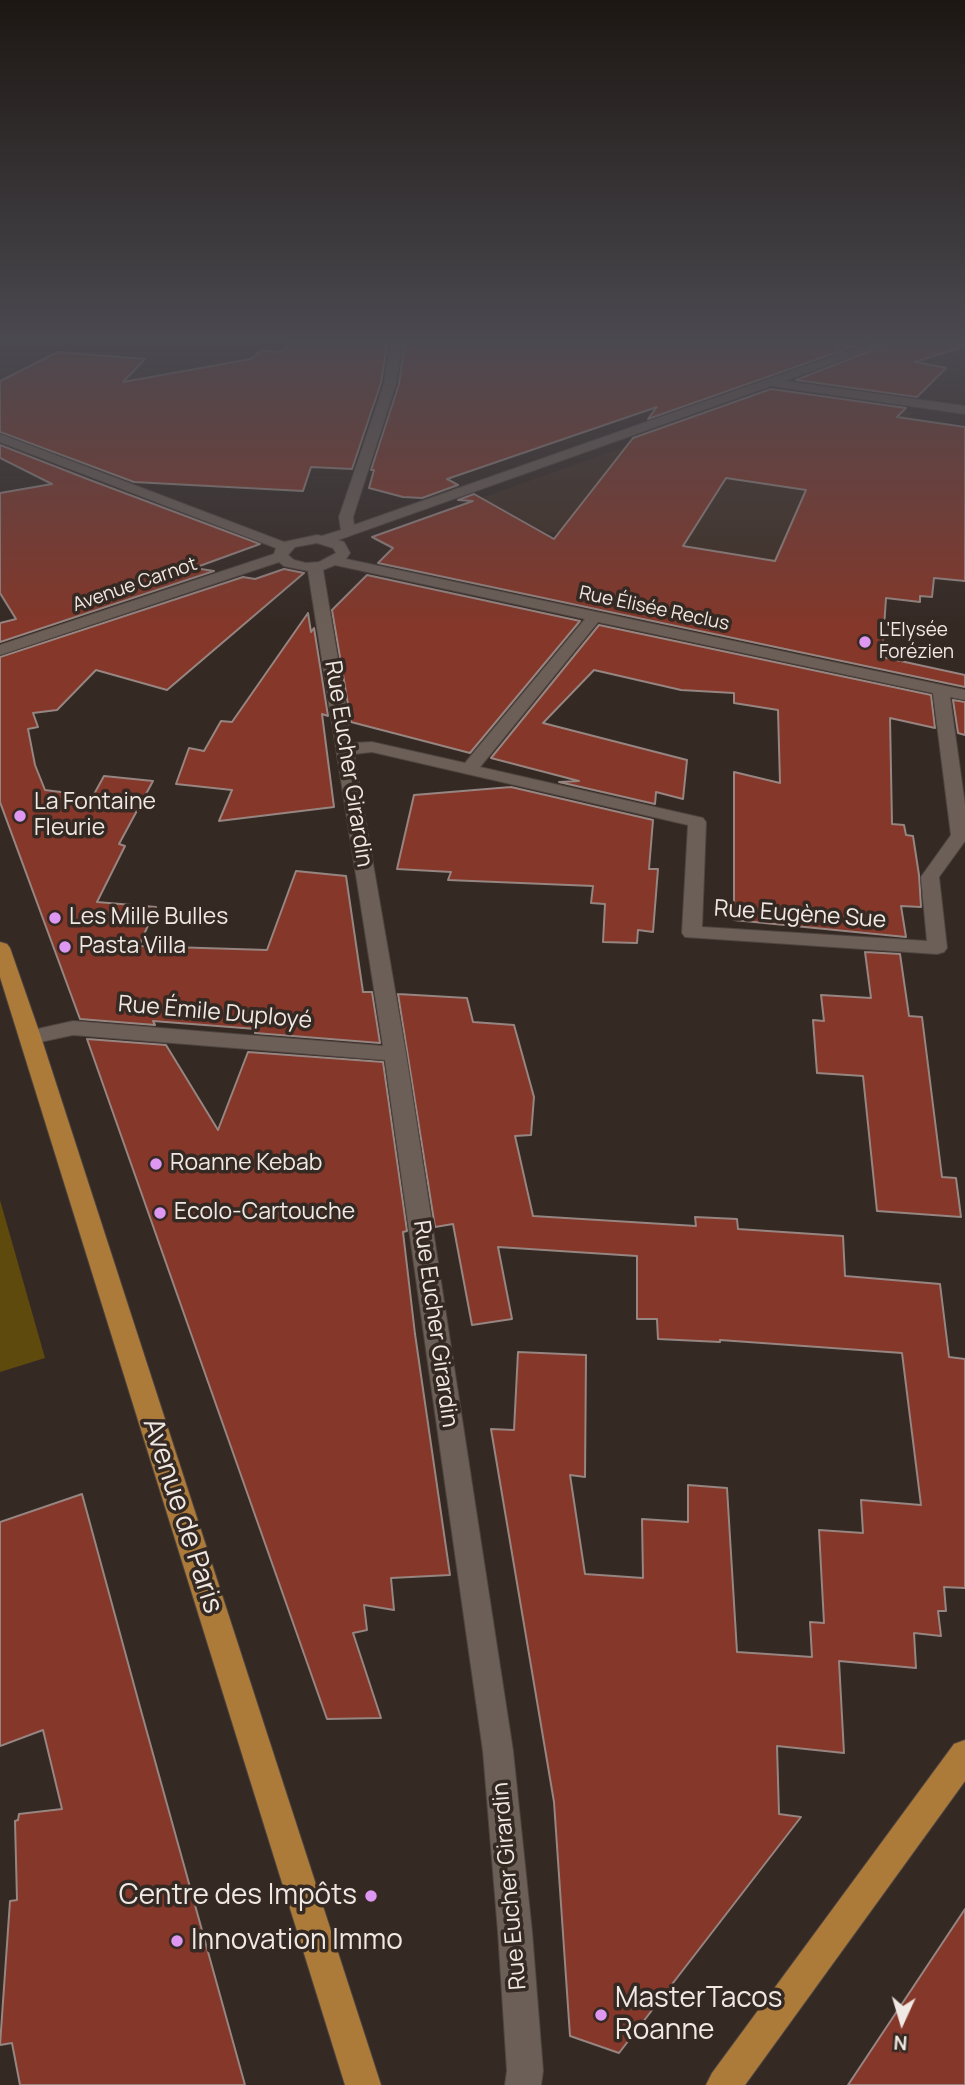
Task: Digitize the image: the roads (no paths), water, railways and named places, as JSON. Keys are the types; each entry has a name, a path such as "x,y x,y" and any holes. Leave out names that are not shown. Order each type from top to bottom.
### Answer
{"main road":[{"name":"Avenue de Paris","path":"0,948 31,1037 363,2085"},
{"path":"724,2085 965,1755"}],"street":[{"path":"348,530 346,517 372,437"},
{"path":"325,540 611,437"},
{"name":"Rue Élisée Reclus","path":"0,438 283,551 297,566 325,564 595,616 965,695"},
{"path":"353,494 368,506 397,513"},
{"name":"Avenue Carnot","path":"0,650 283,551 299,540 325,540"},
{"name":"Rue Eucher Girardin","path":"325,540 342,549 343,553 325,564 347,750 395,1054 498,1751 515,1932 525,2071 523,2085"},
{"path":"470,768 595,616"},
{"name":"Rue Eugène Sue","path":"347,750 372,747 697,822 692,933 937,948 930,877 960,835 941,690"},
{"name":"Rue Émile Duployé","path":"31,1037 73,1028 395,1054"}],"place":[{"name":"L'Elysée Forézien","path":"865,642"},
{"name":"La Fontaine Fleurie","path":"20,816"},
{"name":"Les Mille Bulles","path":"55,918"},
{"name":"Pasta Villa","path":"65,947"},
{"name":"Roanne Kebab","path":"156,1164"},
{"name":"Ecolo-Cartouche","path":"160,1213"},
{"name":"Centre des Impôts","path":"371,1896"},
{"name":"Innovation Immo","path":"177,1941"},
{"name":"MasterTacos Roanne","path":"601,2015"}]}
